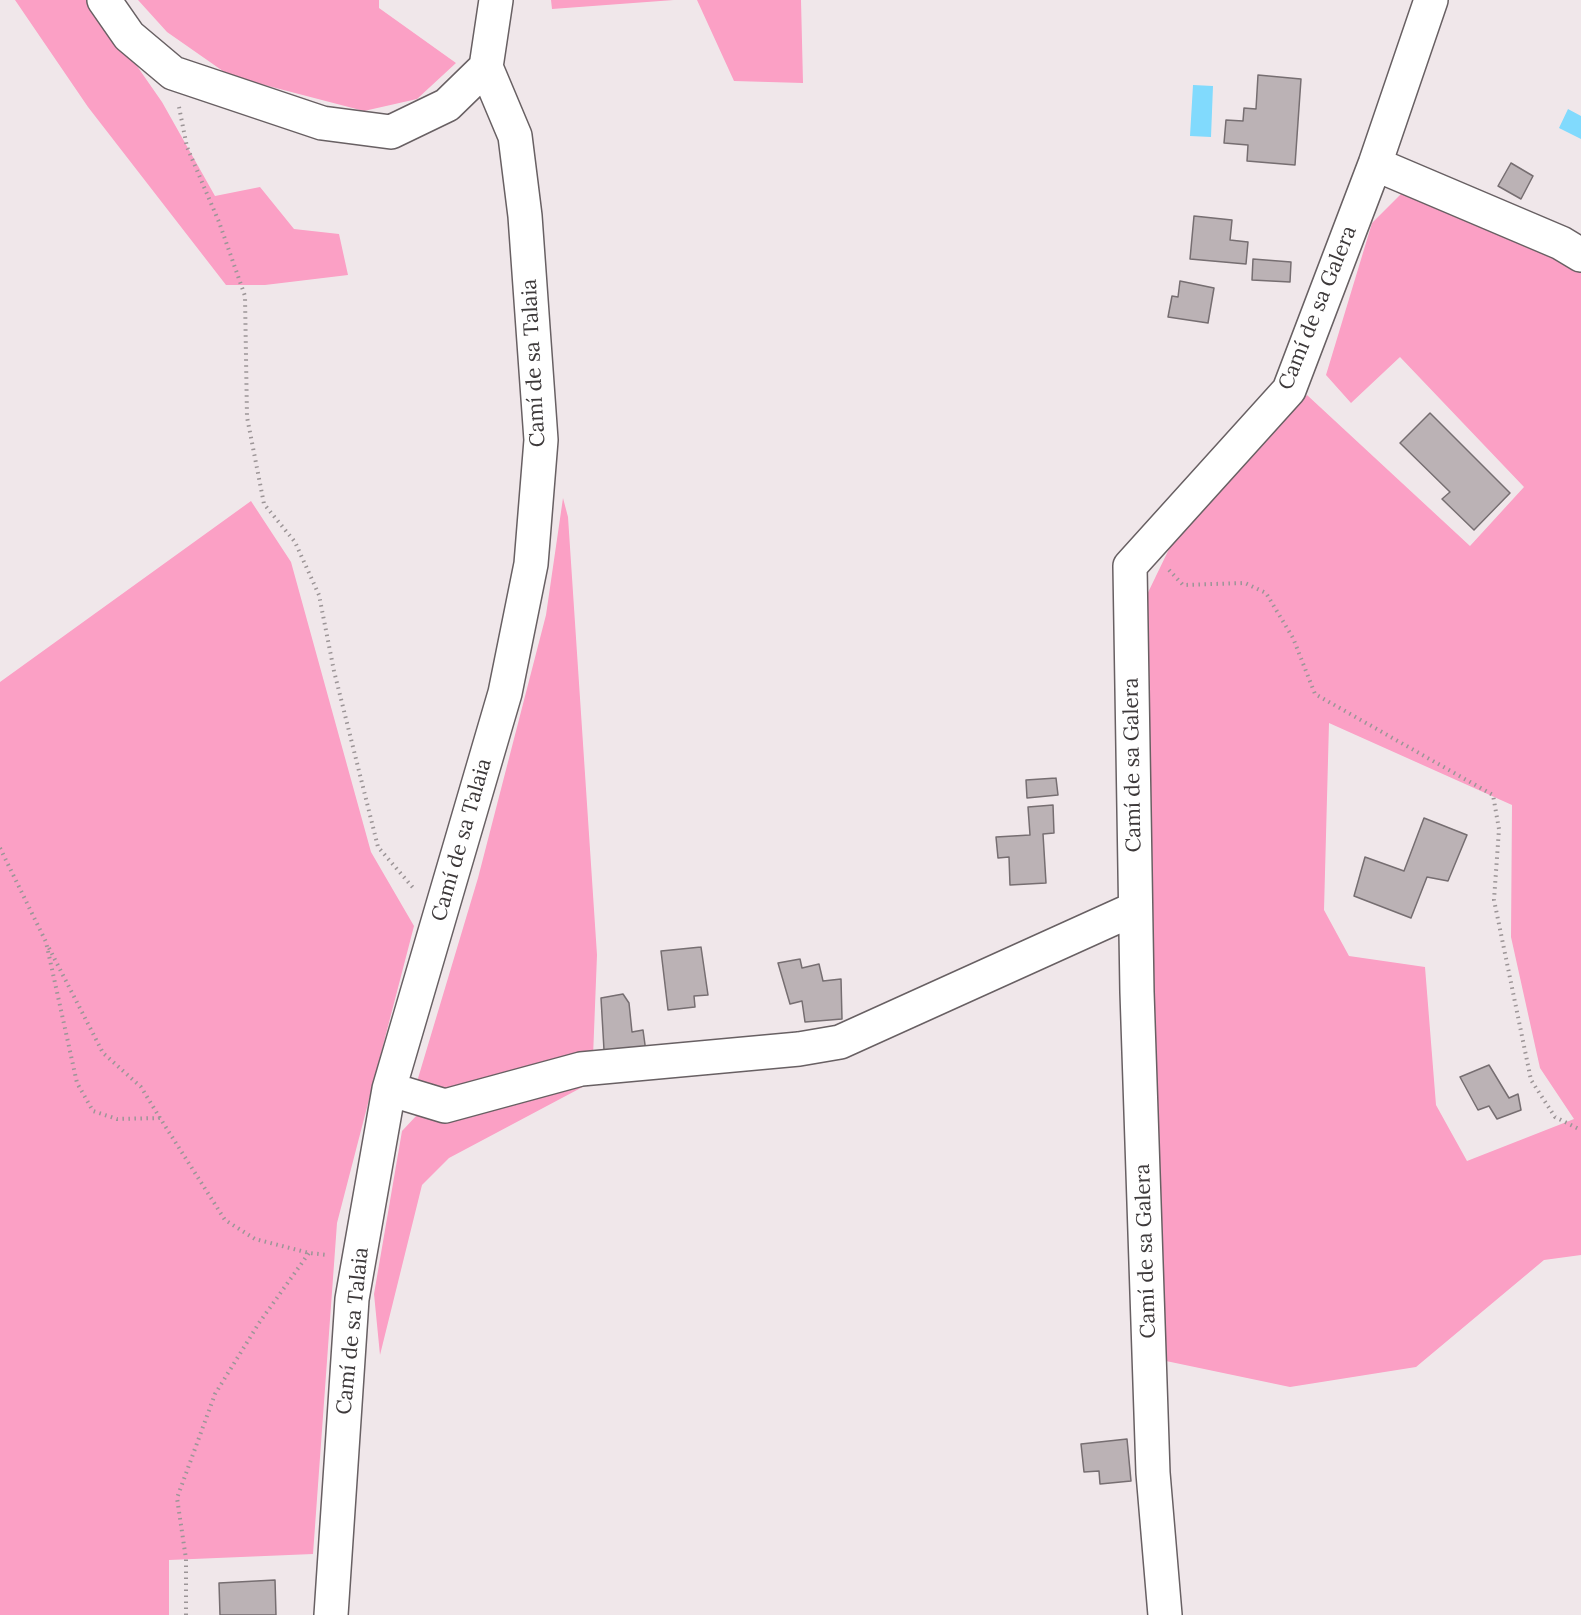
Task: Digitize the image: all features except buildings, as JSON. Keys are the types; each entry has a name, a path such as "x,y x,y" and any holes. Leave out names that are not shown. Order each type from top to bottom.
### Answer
{"street":[{"path":"104,0 129,36 173,73 322,123 391,132 447,105 486,67 496,0"},
{"name":"Camí de sa Galera","path":"1165,1615 1153,1473 1134,909 1130,566 1289,390 1375,164 1431,0"},
{"name":"Camí de sa Talaia","path":"331,1615 352,1299 389,1089 505,693 531,564 541,440 525,216 515,136 486,67"},
{"path":"1375,164 1561,243 1581,255"},
{"path":"389,1089 445,1106 581,1069 799,1049 840,1042 1134,909"}],"path":[{"path":"173,73 187,147 219,222 244,296 247,417 264,504 295,542 319,595 333,671 378,847 439,917"},
{"path":"1147,546 1183,585 1245,583 1266,592 1293,638 1314,694 1493,795 1499,829 1494,900 1532,1080 1555,1117 1581,1130"},
{"path":"0,848 103,1053 141,1087 225,1220 255,1239 309,1253 359,1258"},
{"path":"46,942 77,1083 93,1111 117,1119 160,1118"},
{"path":"186,1615 186,1559 177,1498 215,1395 259,1323 309,1253"}],"shaded area":[{"path":"15,0 91,0 162,102 215,196 260,187 294,229 339,234 348,275 265,285 226,285 88,107"},
{"path":"138,0 379,0 379,8 456,63 417,99 364,111 230,76 167,32"},
{"path":"551,0 674,0 552,9"},
{"path":"697,0 801,0 803,83 734,81"},
{"path":"1404,191 1581,263 1581,1255 1544,1260 1416,1367 1290,1387 1166,1361 1141,607 1170,547 1307,395 1470,546 1524,487 1400,357 1351,403 1326,375 1372,223","holes":["1329,723 1512,805 1511,937 1540,1068 1574,1119 1467,1161 1436,1105 1425,967 1349,956 1324,910"]},
{"path":"563,498 568,517 597,955 593,1057 444,1093 416,1085 478,878 546,615"},
{"path":"251,501 291,562 371,852 414,926 337,1223 313,1554 169,1560 169,1615 0,1615 0,682"},
{"path":"592,1082 449,1158 422,1185 380,1355 374,1294 402,1131 417,1115 470,1109"}],"water":[{"path":"1193,85 1213,86 1211,137 1190,136"},
{"path":"1568,109 1581,116 1581,139 1559,128"}]}
